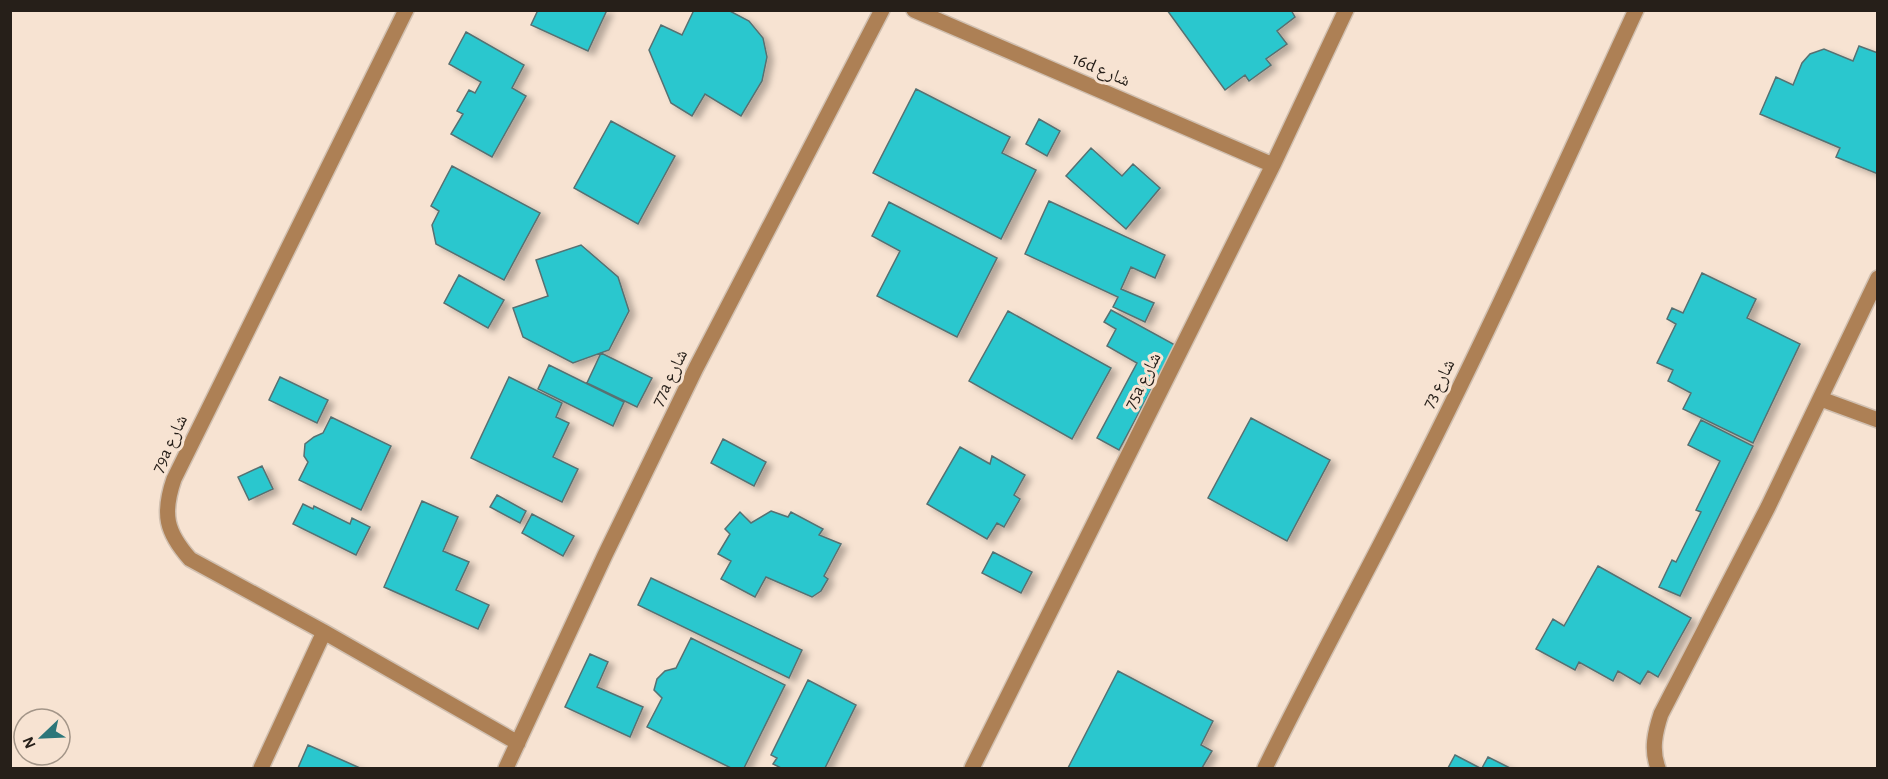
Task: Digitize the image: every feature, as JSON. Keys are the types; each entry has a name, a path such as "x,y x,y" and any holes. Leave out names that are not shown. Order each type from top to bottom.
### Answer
{"street":[{"name":"79a شارع","path":"406,10 174,479 167,500 167,522 176,543 190,559 324,632 518,743"},
{"name":"77a شارع","path":"506,768 605,555 696,368 882,10"},
{"name":"16d شارع","path":"914,10 1273,165"},
{"name":"75a شارع","path":"972,768 1273,165 1346,10"},
{"name":"شارع 73","path":"1265,768 1394,518 1502,300 1636,10"},
{"path":"1658,767 1653,748 1655,730 1661,714 1768,507 1878,278"},
{"path":"1821,399 1878,420"},
{"path":"261,768 324,632"}],"building":[{"path":"538,10 607,10 588,51 531,25"},
{"path":"694,10 728,10 749,21 763,38 767,57 762,81 741,116 705,94 692,116 671,103 649,50 661,25 682,35"},
{"path":"1167,10 1291,10 1295,17 1277,31 1287,44 1266,59 1271,65 1249,81 1245,75 1225,90"},
{"path":"466,32 524,65 512,88 526,96 492,157 451,134 463,114 457,111 469,90 475,93 481,82 449,64"},
{"path":"1859,46 1878,53 1878,174 1836,157 1840,148 1760,114 1776,77 1793,85 1802,63 1810,54 1824,49 1853,61"},
{"path":"916,89 1010,137 1002,153 1036,170 1001,239 873,173"},
{"path":"1039,119 1060,131 1047,156 1026,144"},
{"path":"611,121 675,156 638,224 574,188"},
{"path":"1091,148 1122,176 1133,164 1160,188 1126,229 1066,176"},
{"path":"452,166 540,213 504,280 436,244 432,225 439,211 431,206"},
{"path":"1049,201 1165,255 1155,278 1131,267 1121,289 1154,303 1145,322 1113,307 1118,297 1025,254"},
{"path":"889,202 997,258 957,337 877,296 900,251 872,236"},
{"path":"581,245 618,277 629,311 609,350 573,363 523,337 513,308 548,296 536,260"},
{"path":"1702,273 1756,299 1747,318 1800,344 1753,443 1683,409 1691,393 1668,381 1673,370 1657,363 1676,324 1667,319 1672,308 1683,313"},
{"path":"459,275 504,300 488,328 444,303"},
{"path":"1111,310 1175,345 1119,450 1097,438 1137,363 1107,346 1116,329 1104,322"},
{"path":"1008,311 1111,368 1072,439 969,381"},
{"path":"601,353 652,378 637,407 587,383"},
{"path":"549,365 624,402 613,426 538,389"},
{"path":"280,377 328,400 317,423 269,400"},
{"path":"509,377 562,403 556,417 569,423 553,457 578,469 562,502 471,458"},
{"path":"331,417 391,446 361,510 299,480 308,462 304,456 305,444 323,433"},
{"path":"1251,418 1330,460 1287,541 1208,498"},
{"path":"1701,420 1753,446 1680,596 1659,587 1672,560 1676,562 1701,512 1696,510 1720,461 1688,445"},
{"path":"723,439 766,462 754,486 711,463"},
{"path":"960,447 990,464 992,456 1025,475 1014,495 1020,499 1004,527 997,523 987,539 927,504"},
{"path":"262,466 273,489 249,500 238,477"},
{"path":"497,495 526,511 520,523 490,507"},
{"path":"422,501 458,517 443,551 469,562 456,590 489,605 478,629 384,587"},
{"path":"303,504 313,509 314,506 350,524 352,518 370,527 356,555 293,524"},
{"path":"771,511 788,517 791,512 823,529 819,535 841,544 824,576 828,579 821,591 812,597 766,577 755,597 721,579 731,561 718,554 730,534 725,529 740,512 751,523"},
{"path":"532,514 574,536 563,556 522,533"},
{"path":"993,552 1032,572 1021,593 982,573"},
{"path":"1598,566 1691,618 1658,677 1648,671 1640,684 1618,671 1613,681 1579,662 1575,670 1536,649 1553,619 1564,626"},
{"path":"651,578 802,650 789,678 638,605"},
{"path":"691,638 785,685 744,768 731,768 647,727 662,698 654,690 657,679 665,671 676,668"},
{"path":"590,654 608,662 597,687 643,707 630,737 565,707"},
{"path":"1118,671 1213,721 1201,745 1212,751 1202,768 1068,768"},
{"path":"808,680 856,705 825,768 781,768 773,764 777,758 771,755"},
{"path":"308,745 360,768 298,768"},
{"path":"1455,755 1480,768 1448,768"},
{"path":"1488,757 1510,768 1482,768"}]}
